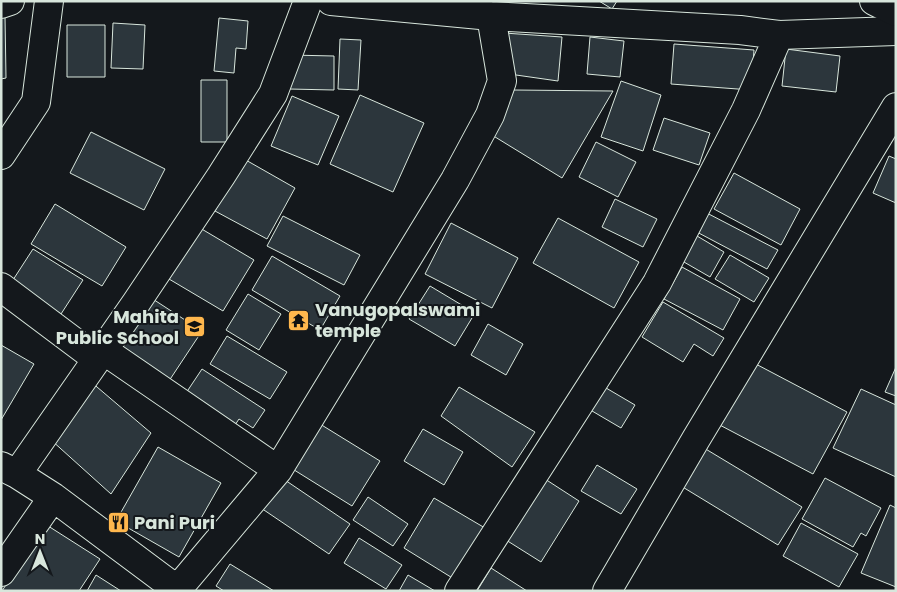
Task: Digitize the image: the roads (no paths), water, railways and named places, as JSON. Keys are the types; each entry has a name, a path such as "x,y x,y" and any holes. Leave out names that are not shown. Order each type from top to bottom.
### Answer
{"street":[{"path":"1,4 10,1"},
{"path":"1,155 36,102 49,1"},
{"path":"308,1 273,94 222,176 100,355 9,470 53,496 178,590 278,470 455,180 490,115 502,81 491,16"},
{"path":"333,1 491,16 740,30 779,35 896,31"},
{"path":"874,1 896,12"},
{"path":"458,591 657,283 746,110 779,35"},
{"path":"607,591 701,430 896,107"},
{"path":"1,287 100,355 278,470"},
{"path":"1,572 53,496"}],"place":[{"name":"Vanugopalswami temple","path":"299,320"},
{"name":"Mahita Public School","path":"195,327"},
{"name":"Pani Puri","path":"118,523"}]}
